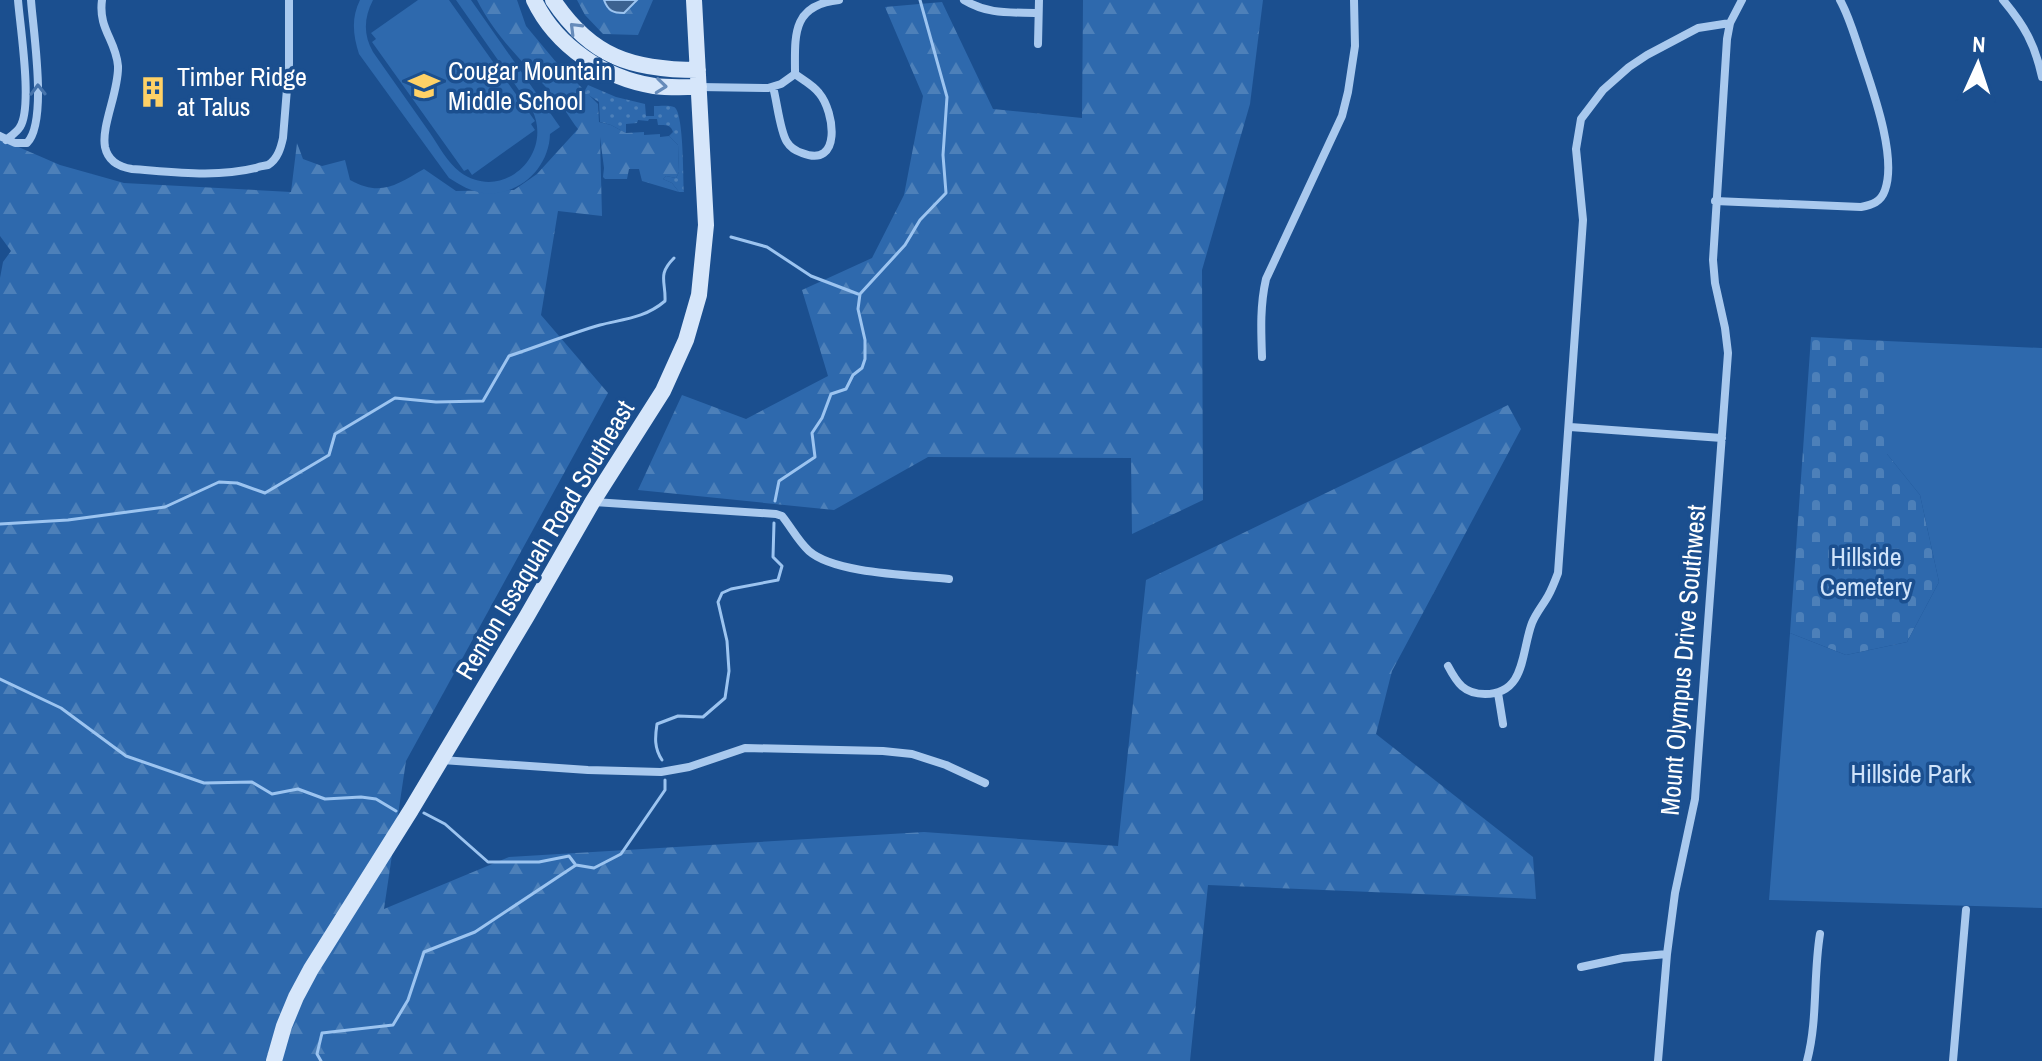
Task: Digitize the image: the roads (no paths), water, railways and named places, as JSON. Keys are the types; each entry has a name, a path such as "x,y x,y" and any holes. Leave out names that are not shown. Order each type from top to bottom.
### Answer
{"main road":[{"path":"534,0 560,38 597,66 622,78 646,84 699,87"},
{"path":"553,0 580,33 598,48 618,58 650,68 698,70"},
{"name":"Renton Issaquah Road Southeast","path":"274,1061 290,1012 311,969 441,760 675,368 699,295 706,225 694,0"}],"street":[{"path":"3,138 20,128 25,108 18,0"},
{"path":"3,138 21,145 27,143 32,139 36,125 38,84 31,0"},
{"path":"102,0 103,27 114,48 118,70 104,138 112,162 132,169 212,174 268,165 276,157 283,138 286,113 289,0"},
{"path":"795,74 794,39 800,22 811,9 828,1 839,0"},
{"path":"964,0 989,11 1038,13"},
{"path":"1038,44 1039,0"},
{"path":"1262,357 1262,295 1266,279 1342,116 1355,46 1354,0"},
{"path":"1448,666 1466,691 1498,693 1511,686 1533,620 1558,573 1583,220 1576,149 1581,119 1603,90 1629,67 1698,28 1730,23 1742,0"},
{"path":"1715,201 1861,207 1877,202 1884,193 1887,170 1880,111 1840,0"},
{"path":"2003,0 2032,41 2042,77"},
{"name":"Mount Olympus Drive Southwest","path":"1658,1061 1667,954 1681,855 1695,799 1728,353 1713,260 1730,23"},
{"path":"699,87 773,87 795,74"},
{"path":"773,87 783,133 792,148 808,155 823,153 833,139 826,103 816,89 795,74"},
{"path":"1570,427 1722,438"},
{"path":"593,501 776,514 785,519 807,550 823,560 852,568 949,579"},
{"path":"1498,693 1503,724"},
{"path":"441,760 661,772 689,767 745,748 883,751 912,754 985,783"},
{"path":"1953,1061 1966,910"},
{"path":"1807,1061 1813,1030 1820,934"},
{"path":"1581,967 1623,958 1667,954"}],"waterway":[{"path":"775,501 779,481 815,457 812,433 822,418 831,394 846,389 853,375 862,368 865,340 858,309 860,294 905,245 920,220 946,193 943,155 947,97 920,0"},
{"path":"731,237 767,247 811,276 858,294"},
{"path":"0,524 68,520 165,507 219,482 237,483 265,493 329,455 335,434 395,398 436,402 483,401 509,356 650,311 665,301 664,274 674,258"},
{"path":"662,760 656,742 657,724 678,716 703,717 725,698 729,671 727,641 718,602 722,593 731,589 778,580 782,566 773,557 774,523"},
{"path":"0,679 61,708 126,756 204,783 252,782 272,794 298,789 325,799 376,799 396,811"},
{"path":"321,1061 317,1054 322,1033 393,1025 408,1000 424,952 475,932 576,865 594,868 621,854 665,790 665,780"},
{"path":"424,813 445,824 488,862 539,862 569,856 575,864"}],"place":[{"name":"Cougar Mountain Middle School","path":"424,86"},
{"name":"Timber Ridge at Talus","path":"153,92"}],"park label":[{"name":"Hillside Cemetery","path":"1866,572"},
{"name":"Hillside Park","path":"1911,774"}]}
